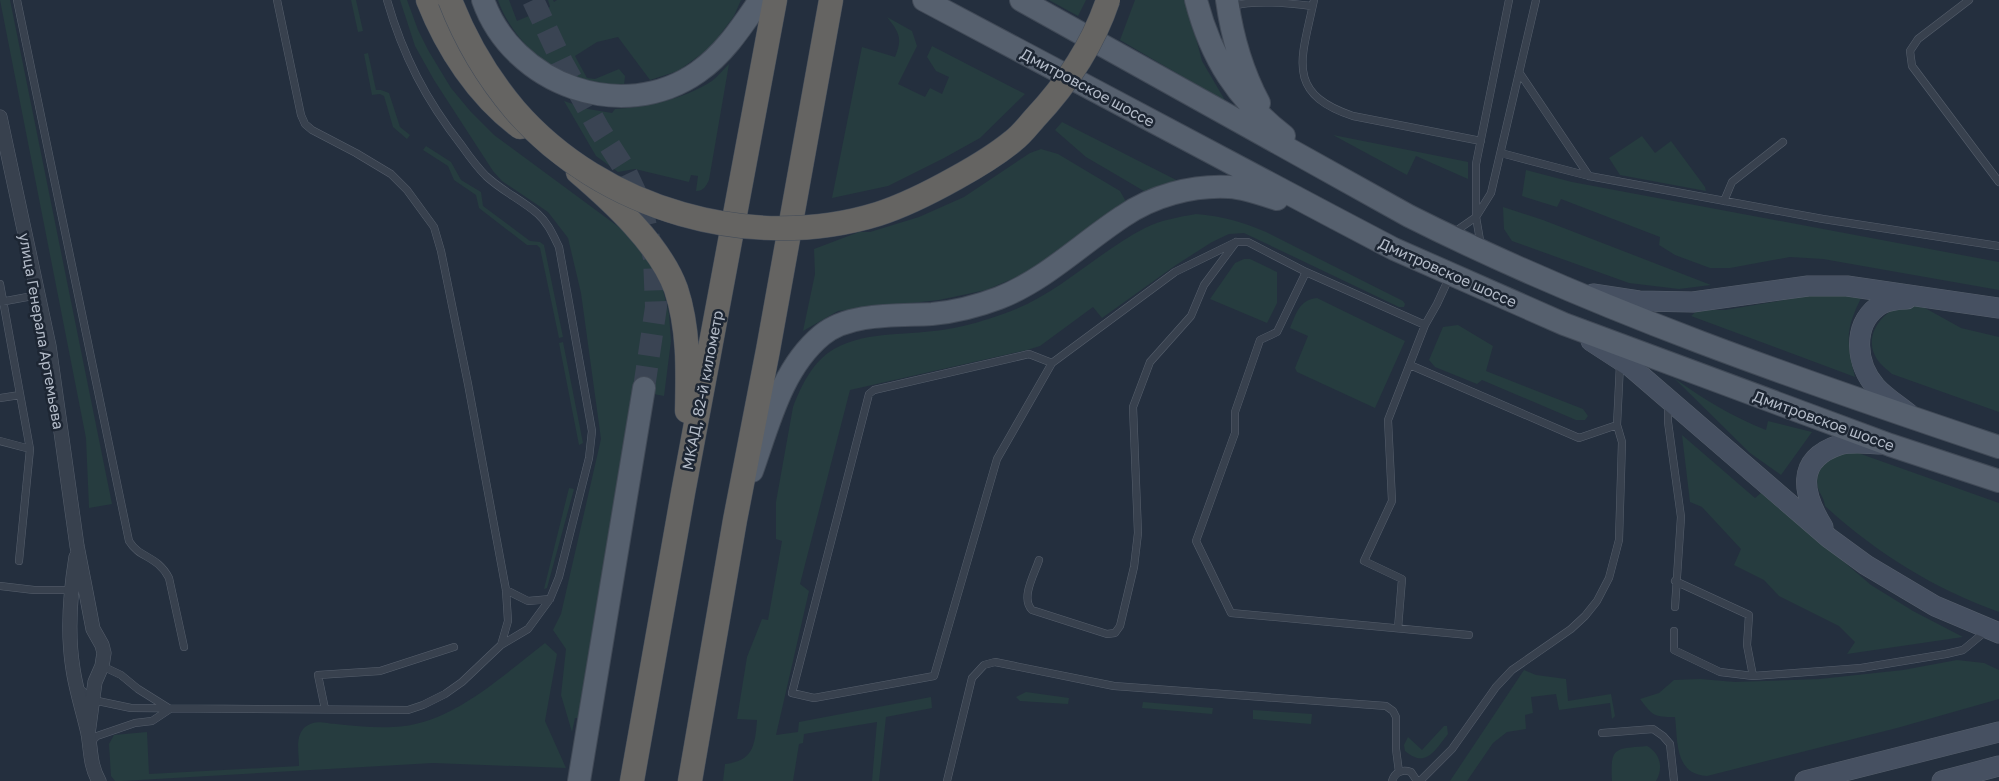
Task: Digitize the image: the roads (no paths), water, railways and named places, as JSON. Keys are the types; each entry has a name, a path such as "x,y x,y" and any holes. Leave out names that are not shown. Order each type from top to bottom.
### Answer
{"highway":[{"path":"428,0 464,67 490,100 512,121 588,181 631,221 658,255 675,288 683,320 688,367 685,482"},
{"path":"450,0 473,47 514,109 541,136 575,164 607,183 664,209 696,219 750,228 809,226 847,221 877,214 931,192 979,165 1015,140 1048,104 1078,65 1102,19 1108,0"},
{"name":"МКАД, 82-й километр","path":"632,781 685,482 775,0"},
{"path":"690,781 735,520 768,350 831,0"}],"main road":[{"path":"483,0 494,25 504,40 530,66 562,84 593,94 623,96 653,93 678,84 699,72 730,42 760,0"},
{"name":"Дмитровское шоссе","path":"924,0 1394,249 1450,275 1564,324 1890,445 1999,481"},
{"name":"Дмитровское шоссе","path":"1022,0 1409,216 1449,236 1686,338 1916,420 1999,447"},
{"path":"1196,0 1202,21 1228,79 1251,107 1273,128 1321,167"},
{"path":"1228,4 1244,74 1273,128"},
{"path":"735,520 770,419 787,378 804,352 824,333 845,323 878,316 934,314 966,308 999,297 1036,280 1123,216 1156,198 1194,189 1230,187 1257,192 1335,218"},
{"path":"1576,292 1639,301 1693,302 1808,286 1847,286 1999,308"},
{"path":"1916,420 1875,386 1859,354 1861,335 1867,316 1879,305 1898,299 1928,297"},
{"path":"1564,324 1620,358 1829,538 1866,565 1935,606 1995,636"},
{"path":"578,781 644,388"},
{"path":"1829,538 1814,512 1807,493 1806,480 1810,466 1821,454 1841,444 1890,445"},
{"path":"1805,781 1998,732"},
{"path":"1942,781 1999,766"}],"street":[{"name":"улица Генерала Артемьева","path":"0,117 49,346 77,546 93,629 102,645 104,653 93,700 89,739"},
{"name":"улица Генерала Артемьева","path":"77,546 71,590 70,642 76,684 89,739 91,760"},
{"path":"70,642 84,631 93,629"},
{"path":"73,668 89,674 100,670"},
{"path":"85,781 91,760"},
{"path":"91,760 99,781"}],"lane":[{"path":"17,0 129,541 134,548 154,559 164,569 169,578 184,647"},
{"path":"277,0 301,115 305,124 321,136 356,153 391,174 407,190 434,227 441,251 471,402 506,590 508,621 501,645"},
{"path":"76,684 93,700 131,708 393,712 408,710 445,694 462,682 501,645 528,629 550,599 560,577 585,473 592,431 558,247 549,228 538,214 501,189 484,174 442,120 410,64 396,33 387,0"},
{"path":"1482,251 1476,217 1476,164 1509,0"},
{"path":"1449,236 1461,230 1476,217 1491,192 1536,0"},
{"path":"1969,0 1918,39 1910,51 1912,66 1999,182"},
{"path":"1228,4 1244,2 1313,3 1302,65 1304,80 1309,90 1318,100 1332,109 1353,116 1481,141"},
{"path":"1519,72 1588,176"},
{"path":"1724,200 1732,182 1783,142"},
{"path":"1501,153 1588,176 1823,220 1999,246"},
{"path":"1052,363 1029,354 874,390 869,394 792,693 814,698 934,676 997,459 1052,363 1175,272 1236,242 1248,242 1306,272 1425,325"},
{"path":"1039,560 1026,598 1027,606 1032,610 1107,634 1115,634 1120,626 1134,567 1138,533 1132,407 1150,362 1191,316 1204,285 1236,242"},
{"path":"1306,272 1277,332 1260,340 1234,412 1235,433 1196,541 1230,613 1469,635"},
{"path":"1398,628 1402,579 1364,561 1392,501 1388,420 1425,325 1450,275"},
{"path":"0,284 30,449 19,561"},
{"path":"2,302 38,296"},
{"path":"1392,781 1399,772 1407,771 1411,772 1419,781 1452,749 1496,687 1512,670 1571,629 1597,601 1609,578 1619,540 1622,442 1618,425 1620,358"},
{"path":"1410,365 1579,438 1618,425"},
{"path":"0,398 20,395"},
{"path":"1668,399 1668,422 1681,517 1675,581 1675,607"},
{"path":"0,441 30,449"},
{"path":"1675,581 1749,615 1746,645 1753,676"},
{"path":"0,586 34,590 71,590 85,587"},
{"path":"506,590 528,601 550,599"},
{"path":"1674,632 1674,650 1720,672 1753,676 1861,668 1946,654 1963,650 1995,636"},
{"path":"325,710 318,675 380,671 454,646"},
{"path":"947,781 972,678 984,665 995,662 1114,686 1386,706 1393,711 1396,717 1396,749 1399,772"},
{"path":"100,670 121,675 138,689 170,709"},
{"path":"89,739 135,723 152,721 170,709"},
{"path":"1602,733 1653,730 1662,736 1670,744 1674,781"}],"tunnel":[{"path":"533,0 562,62 599,129 624,168 640,202 654,258 656,307 644,388"}]}
